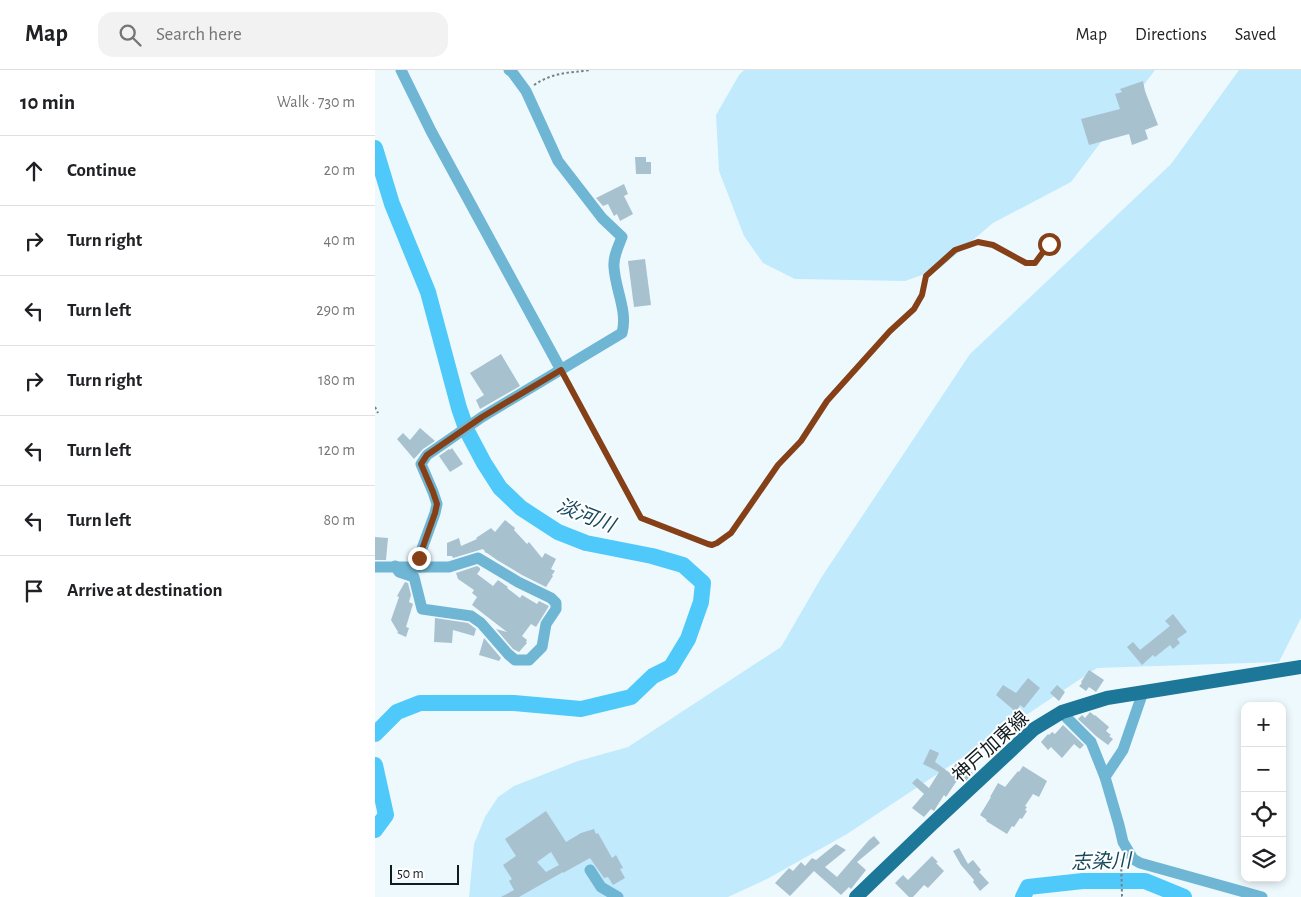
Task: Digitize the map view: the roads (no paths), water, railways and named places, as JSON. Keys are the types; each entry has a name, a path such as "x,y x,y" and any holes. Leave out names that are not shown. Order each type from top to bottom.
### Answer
{"main road":[{"name":"神戸加東線","path":"856,897 1034,729 1062,712 1107,698 1301,668"}],"street":[{"path":"401,70 431,131 561,370"},
{"path":"419,567 419,558 437,504 421,464 427,455 482,417 622,333 624,326 614,266 622,237 602,218 558,161 525,90 509,70"},
{"path":"375,567 394,566 449,567 478,558 518,582 551,598 556,603 556,609 546,624 543,647 529,660 515,660 507,654 481,622 471,616 423,609 414,577 399,572 394,566"},
{"path":"1105,777 1123,750 1143,692"},
{"path":"1062,712 1091,742 1105,777 1123,842 1133,859 1140,863 1262,897"},
{"path":"590,870 601,887 618,897"}],"waterway":[{"name":"淡河川","path":"375,148 392,204 428,292 467,431 500,488 521,508 558,532 586,543 652,556 683,565 703,583 701,602 688,639 671,667 653,676 631,697 581,709 514,703 420,703 397,712 375,734"},
{"name":"淡河川","path":"375,765 386,815 375,830"},
{"name":"志染川","path":"1023,897 1028,887 1083,881 1145,881 1184,897"}]}
